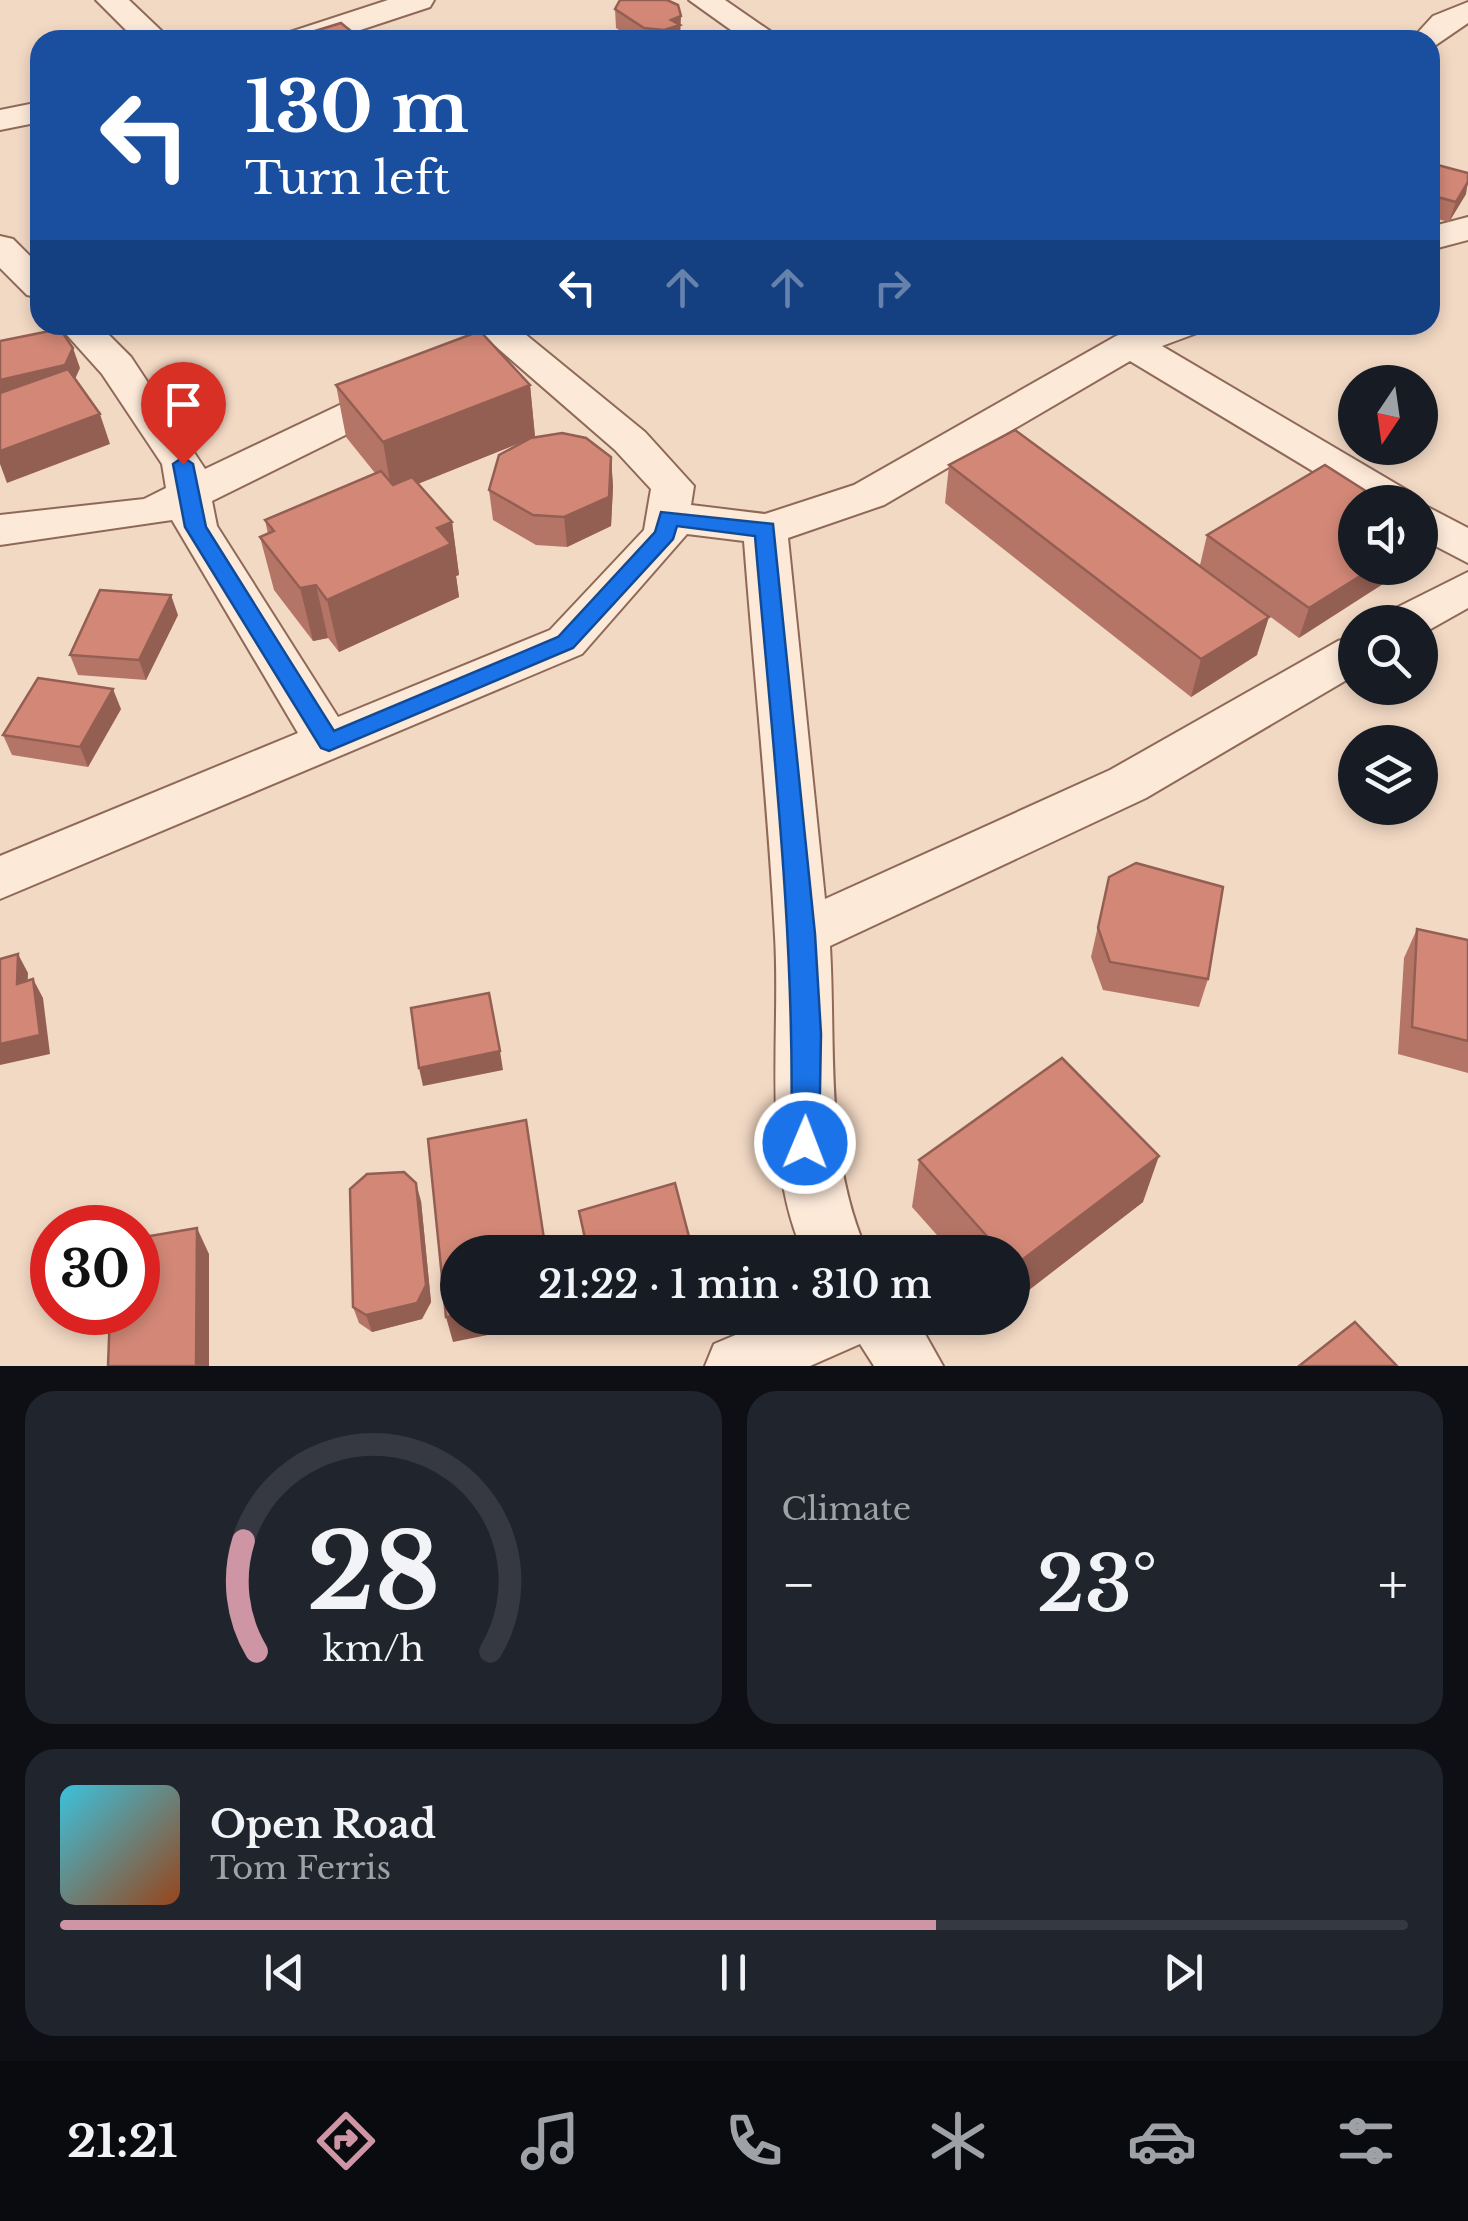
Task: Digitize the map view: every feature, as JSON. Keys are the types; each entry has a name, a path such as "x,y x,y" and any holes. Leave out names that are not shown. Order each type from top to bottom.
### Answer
{"street":[{"path":"110,0 144,30"},
{"path":"328,30 418,0"},
{"path":"704,0 752,30"},
{"path":"1438,30 1468,11"},
{"path":"0,120 30,114"},
{"path":"1440,237 1468,228"},
{"path":"0,247 30,278"},
{"path":"87,335 117,366 183,464 196,527 329,742"},
{"path":"668,517 734,529 765,529 868,495 1130,344 1155,335"},
{"path":"0,530 152,512 490,344 630,441 673,486 665,534 566,642 0,878"},
{"path":"1130,344 1366,485"},
{"path":"765,529 802,934 807,1034 805,1143 827,1235"},
{"path":"1438,529 1468,548"},
{"path":"1438,605 1468,588"},
{"path":"802,934 1128,784 1338,663"},
{"path":"736,1366 808,1335"},
{"path":"890,1335 911,1366"}],"building":[{"path":"620,0 667,0 678,5 681,16 671,20 680,25 664,30 644,28 615,9"},
{"path":"341,23 350,30 318,30"},
{"path":"1440,166 1468,173 1468,182 1456,202 1440,198"},
{"path":"30,335 64,335 73,348 65,365 0,380 0,341"},
{"path":"469,335 484,335 530,385 383,442 336,385"},
{"path":"68,369 100,414 0,451 0,393"},
{"path":"1015,430 1269,617 1201,659 949,465"},
{"path":"562,433 586,438 611,457 609,497 564,517 533,515 489,490 499,455 531,438"},
{"path":"1325,465 1356,485 1338,485 1338,585 1346,585 1309,608 1207,535"},
{"path":"381,471 393,485 412,477 452,522 437,528 451,544 327,600 316,585 300,588 260,537 274,531 265,520"},
{"path":"100,590 171,595 139,660 70,655"},
{"path":"38,678 113,689 80,747 3,735"},
{"path":"1136,863 1223,887 1208,979 1110,962 1098,928 1109,877"},
{"path":"1417,929 1468,940 1468,1041 1412,1027"},
{"path":"18,954 17,984 33,979 40,1035 0,1044 0,959"},
{"path":"489,993 500,1051 419,1068 411,1008"},
{"path":"1062,1058 1159,1156 1030,1254 1030,1235 986,1235 919,1160"},
{"path":"526,1120 543,1235 440,1235 440,1258 428,1139"},
{"path":"404,1172 416,1183 426,1285 417,1303 366,1315 353,1307 350,1189 367,1174"},
{"path":"675,1183 689,1235 584,1235 579,1211"},
{"path":"197,1228 196,1366 108,1366 109,1335 160,1335 160,1234"},
{"path":"1355,1322 1397,1366 1299,1366"}],"route":[{"path":"183,464 196,527 329,742 566,642 665,534 668,517 734,529 765,529 802,934 807,1034 805,1143"}]}
